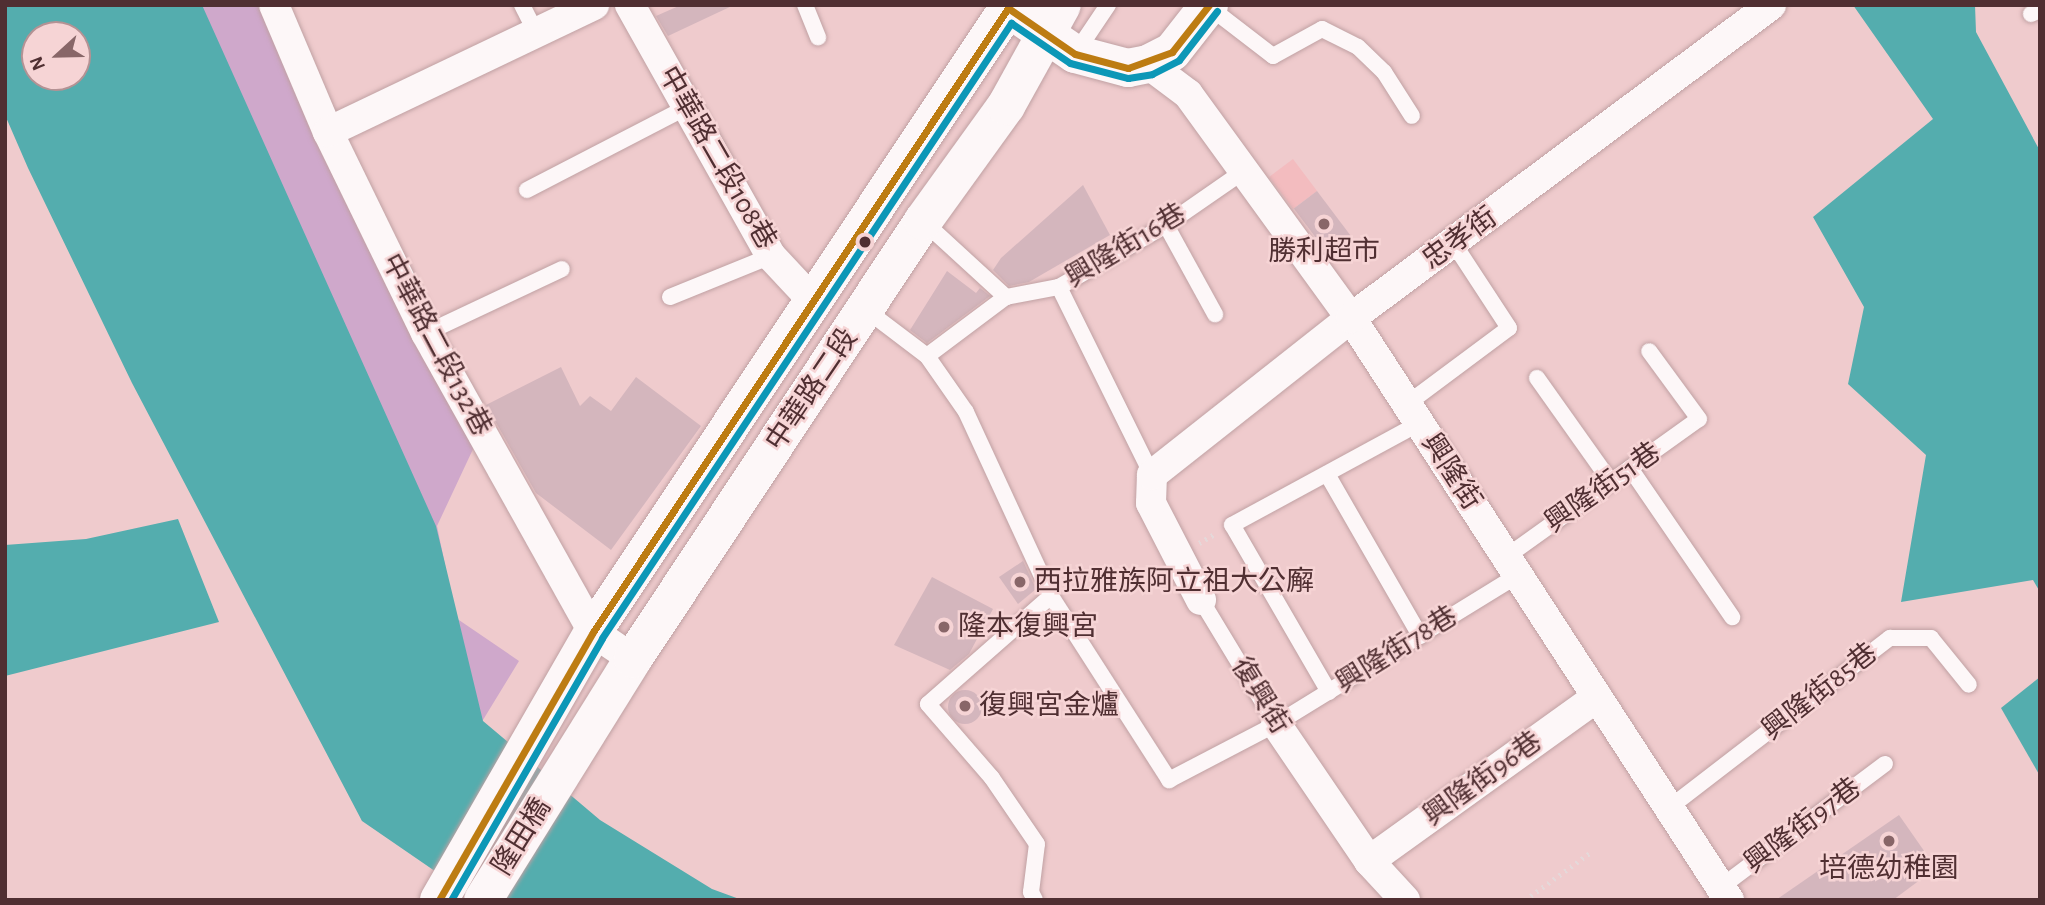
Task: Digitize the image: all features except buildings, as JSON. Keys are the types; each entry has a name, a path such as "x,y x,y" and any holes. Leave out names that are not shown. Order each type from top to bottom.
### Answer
{"main road":[{"path":"1008,6 1053,20 1075,54 1128,68 1148,64 1172,52 1208,6"},
{"name":"中華路二段","path":"524,751 593,632 815,303 1008,6"},
{"name":"中華路二段","path":"561,774 633,659 923,221 1006,106 1053,20"},
{"name":"隆田橋","path":"439,900 524,751"},
{"name":"隆田橋","path":"482,900 561,774"}],"street":[{"name":"中華路二段132巷","path":"274,5 328,132 426,333 593,632 633,659"},
{"path":"328,132 594,5"},
{"name":"中華路二段108巷","path":"630,5 771,256 815,303"},
{"name":"忠孝街","path":"1152,475 1351,318 1454,244 1771,5"},
{"name":"興隆街","path":"1148,64 1188,94 1351,318 1725,893"},
{"name":"復興街","path":"1152,475 1151,503 1201,600"},
{"name":"興隆街96巷","path":"1368,861 1597,697"},
{"name":"復興街","path":"1276,724 1368,861 1405,900"}],"lane":[{"path":"522,5 537,34"},
{"path":"805,5 818,37"},
{"path":"1075,54 1108,5"},
{"path":"1208,6 1273,56 1322,29 1358,47 1384,72 1412,116"},
{"path":"527,190 687,107"},
{"name":"興隆街16巷","path":"927,356 1006,297 1059,287 1166,225 1244,171"},
{"path":"923,221 1006,297"},
{"path":"1166,225 1215,314"},
{"path":"1329,692 1232,525 1327,474 1413,414 1509,328 1454,244"},
{"path":"670,297 771,256"},
{"path":"426,333 562,269"},
{"path":"1059,287 1152,475"},
{"path":"865,309 927,356 966,412 1051,596 928,704 992,778 1037,844 1031,892 1035,900"},
{"name":"興隆街51巷","path":"1512,566 1611,482 1699,419 1649,351"},
{"path":"1537,378 1611,482"},
{"path":"1630,468 1732,617"},
{"path":"1327,474 1420,636"},
{"name":"興隆街78巷","path":"1051,596 1169,780 1276,724 1420,636 1512,566"},
{"name":"復興街","path":"1201,600 1276,724"},
{"name":"興隆街85巷","path":"1669,808 1890,638 1931,638 1969,685"},
{"name":"興隆街97巷","path":"1725,893 1885,764"}],"path":[{"path":"1525,900 1591,852"}],"shaded area":[{"path":"42,5 274,5 474,447 437,526 456,618 519,661 431,805 362,821 82,91 91,91 91,21 61,21"},
{"path":"1293,159 1317,191 1293,209 1269,177"}],"water":[{"path":"5,5 202,5 436,526 483,721 600,820 712,889 742,900 477,900 362,821 132,383 5,115"},
{"path":"1853,5 1975,5 1976,32 2040,151 2040,592 2033,580 1901,602 1926,455 1848,384 1864,307 1813,217 1933,119"},
{"path":"178,519 219,622 5,676 5,545 86,539"},
{"path":"2040,677 2040,776 2001,708"}],"transit line":[{"path":"439,900 593,632 1008,8 1075,54 1128,68 1172,52 1209,5"},
{"path":"451,900 602,638 1011,23 1070,63 1128,78 1152,74 1179,60 1217,11"}],"place":[{"name":"勝利超市","path":"1324,224"},
{"name":"西拉雅族阿立祖大公廨","path":"1020,582"},
{"name":"隆本復興宮","path":"944,627"},
{"name":"復興宮金爐","path":"965,706"},
{"name":"培德幼稚園","path":"1889,841"}]}
